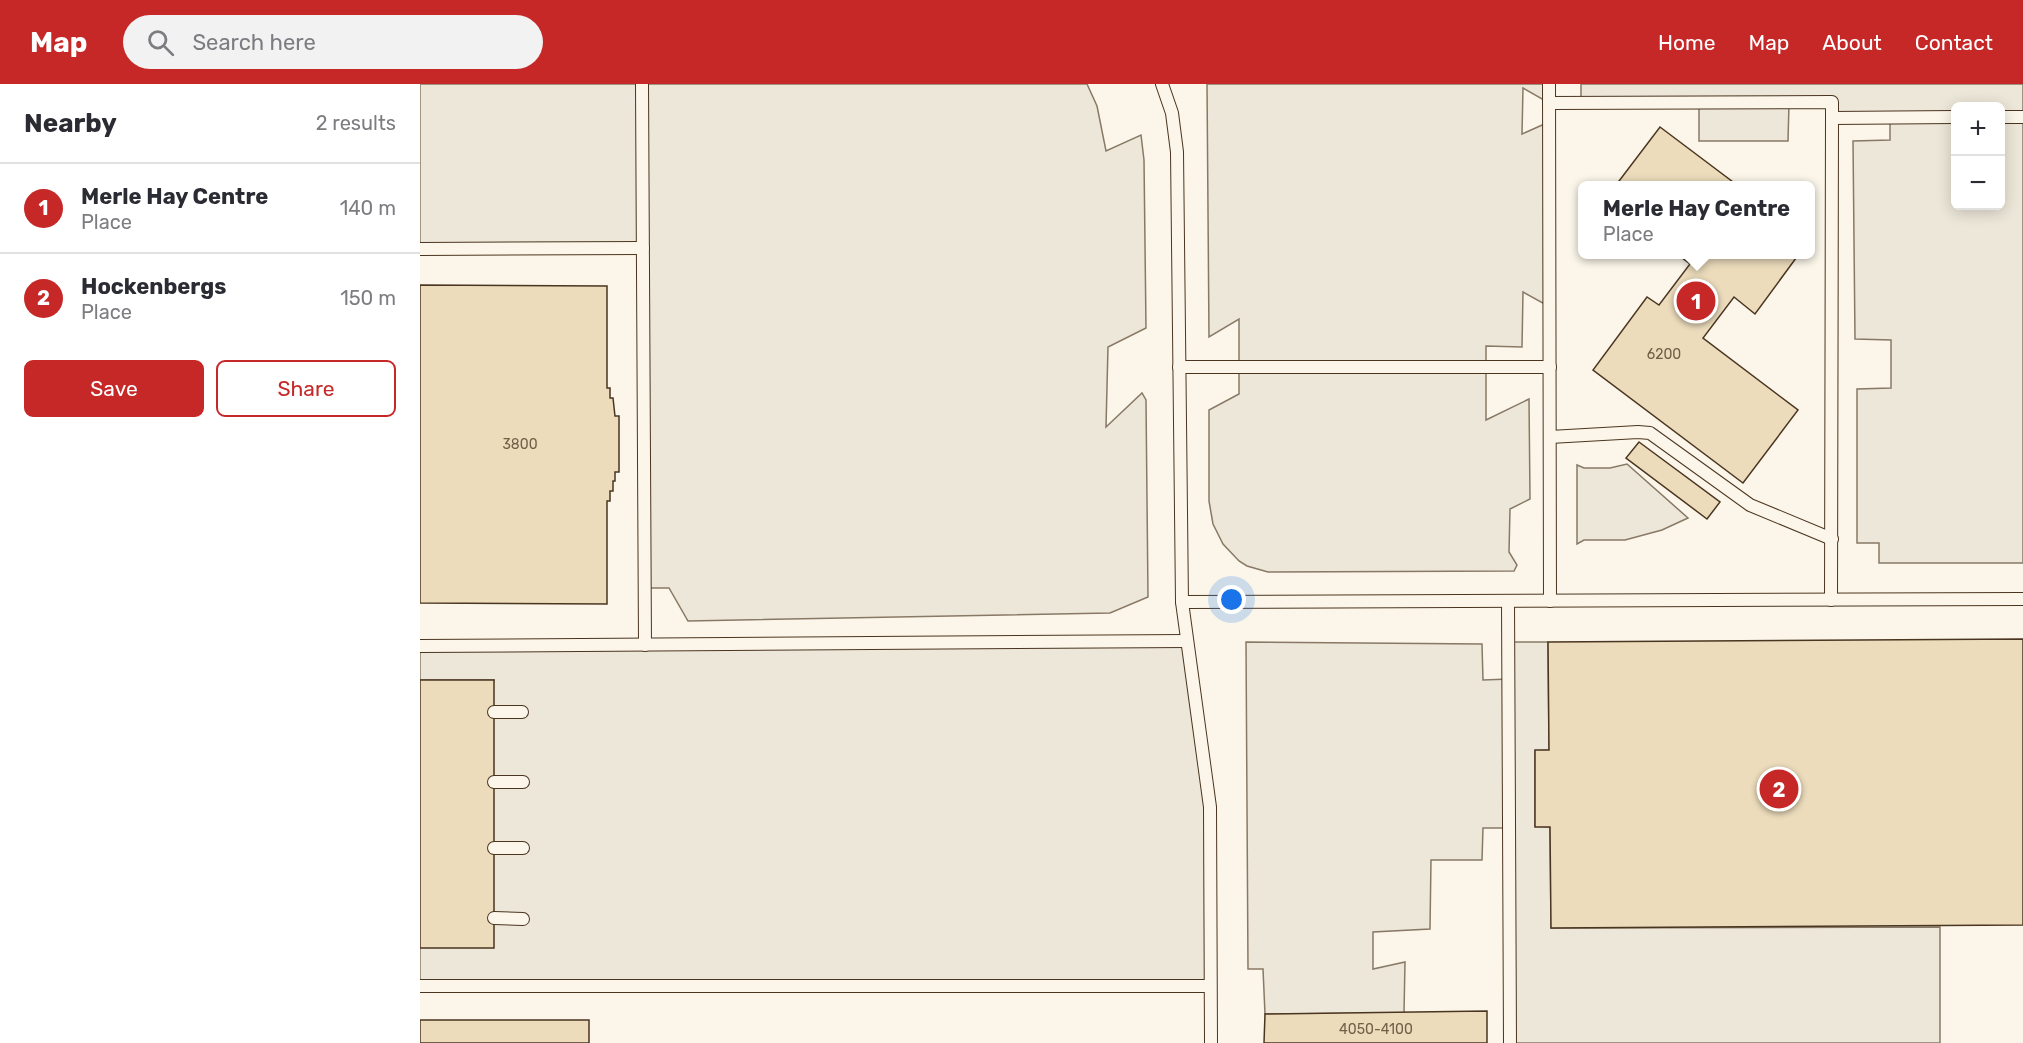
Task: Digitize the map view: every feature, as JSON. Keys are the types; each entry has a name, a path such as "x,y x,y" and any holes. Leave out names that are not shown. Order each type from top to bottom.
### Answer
{"lane":[{"path":"642,84 645,645"},
{"path":"1162,84 1172,113 1177,152 1182,602 1210,807 1211,1043"},
{"path":"1549,84 1550,601"},
{"path":"1549,103 1832,102 1831,600"},
{"path":"1832,118 1951,117"},
{"path":"2005,117 2023,117"},
{"path":"420,249 643,248"},
{"path":"1179,367 1550,367"},
{"path":"1550,436 1650,433 1750,505 1832,539"},
{"path":"1182,602 2023,599"},
{"path":"1508,601 1510,1043"},
{"path":"420,646 1187,641"},
{"path":"494,712 522,712"},
{"path":"494,782 523,782"},
{"path":"494,848 523,848"},
{"path":"494,918 523,919"},
{"path":"420,986 1210,986"}],"shaded area":[{"path":"420,84 1087,84 1097,106 1106,151 1141,135 1144,160 1146,328 1108,347 1106,427 1142,393 1146,400 1148,597 1110,613 688,621 669,588 645,588 643,248 420,249"},
{"path":"1207,84 1549,84 1549,103 1523,88 1522,134 1549,122 1550,307 1523,292 1522,347 1486,346 1486,420 1529,399 1530,499 1510,509 1509,552 1517,565 1514,571 1268,572 1247,566 1223,544 1213,524 1209,501 1209,410 1239,394 1239,319 1209,337"},
{"path":"1581,84 2023,84 2023,563 1879,563 1879,543 1857,543 1857,389 1891,388 1891,340 1855,339 1853,141 1890,140 1890,117 1832,118 1832,103 1789,103 1788,141 1699,141 1699,103 1581,103"},
{"path":"1627,464 1688,518 1662,530 1625,540 1584,540 1577,544 1577,465 1584,468 1610,468"},
{"path":"1187,641 1210,807 1210,986 420,986 420,948 494,680 420,680 420,646"},
{"path":"1246,642 1482,644 1483,680 1509,679 1508,642 1548,642 1549,750 1535,751 1535,826 1550,827 1551,928 1940,927 1940,1043 1510,1043 1508,828 1483,828 1482,860 1431,860 1430,929 1373,932 1373,969 1405,962 1404,1013 1265,1014 1263,969 1248,969"}],"building":[{"path":"1660,127 1732,181 1619,181"},
{"path":"1684,259 1795,259 1755,314 1734,297 1703,338 1798,410 1743,483 1593,370 1647,297 1659,305 1690,264"},
{"path":"420,285 607,286 607,388 610,388 610,398 613,398 615,416 619,416 619,472 615,472 613,491 610,491 610,501 607,501 607,604 420,603"},
{"path":"1639,442 1720,502 1707,519 1626,458"},
{"path":"2023,639 2023,925 1551,928 1550,827 1535,827 1535,750 1549,750 1548,642"},
{"path":"420,680 494,680 494,948 420,948"},
{"path":"1487,1011 1487,1043 1264,1043 1265,1014"},
{"path":"420,1020 589,1020 589,1043 420,1043"}],"place":[{"name":"Merle Hay Centre","path":"1696,301"},
{"name":"Hockenbergs","path":"1779,789"}]}
